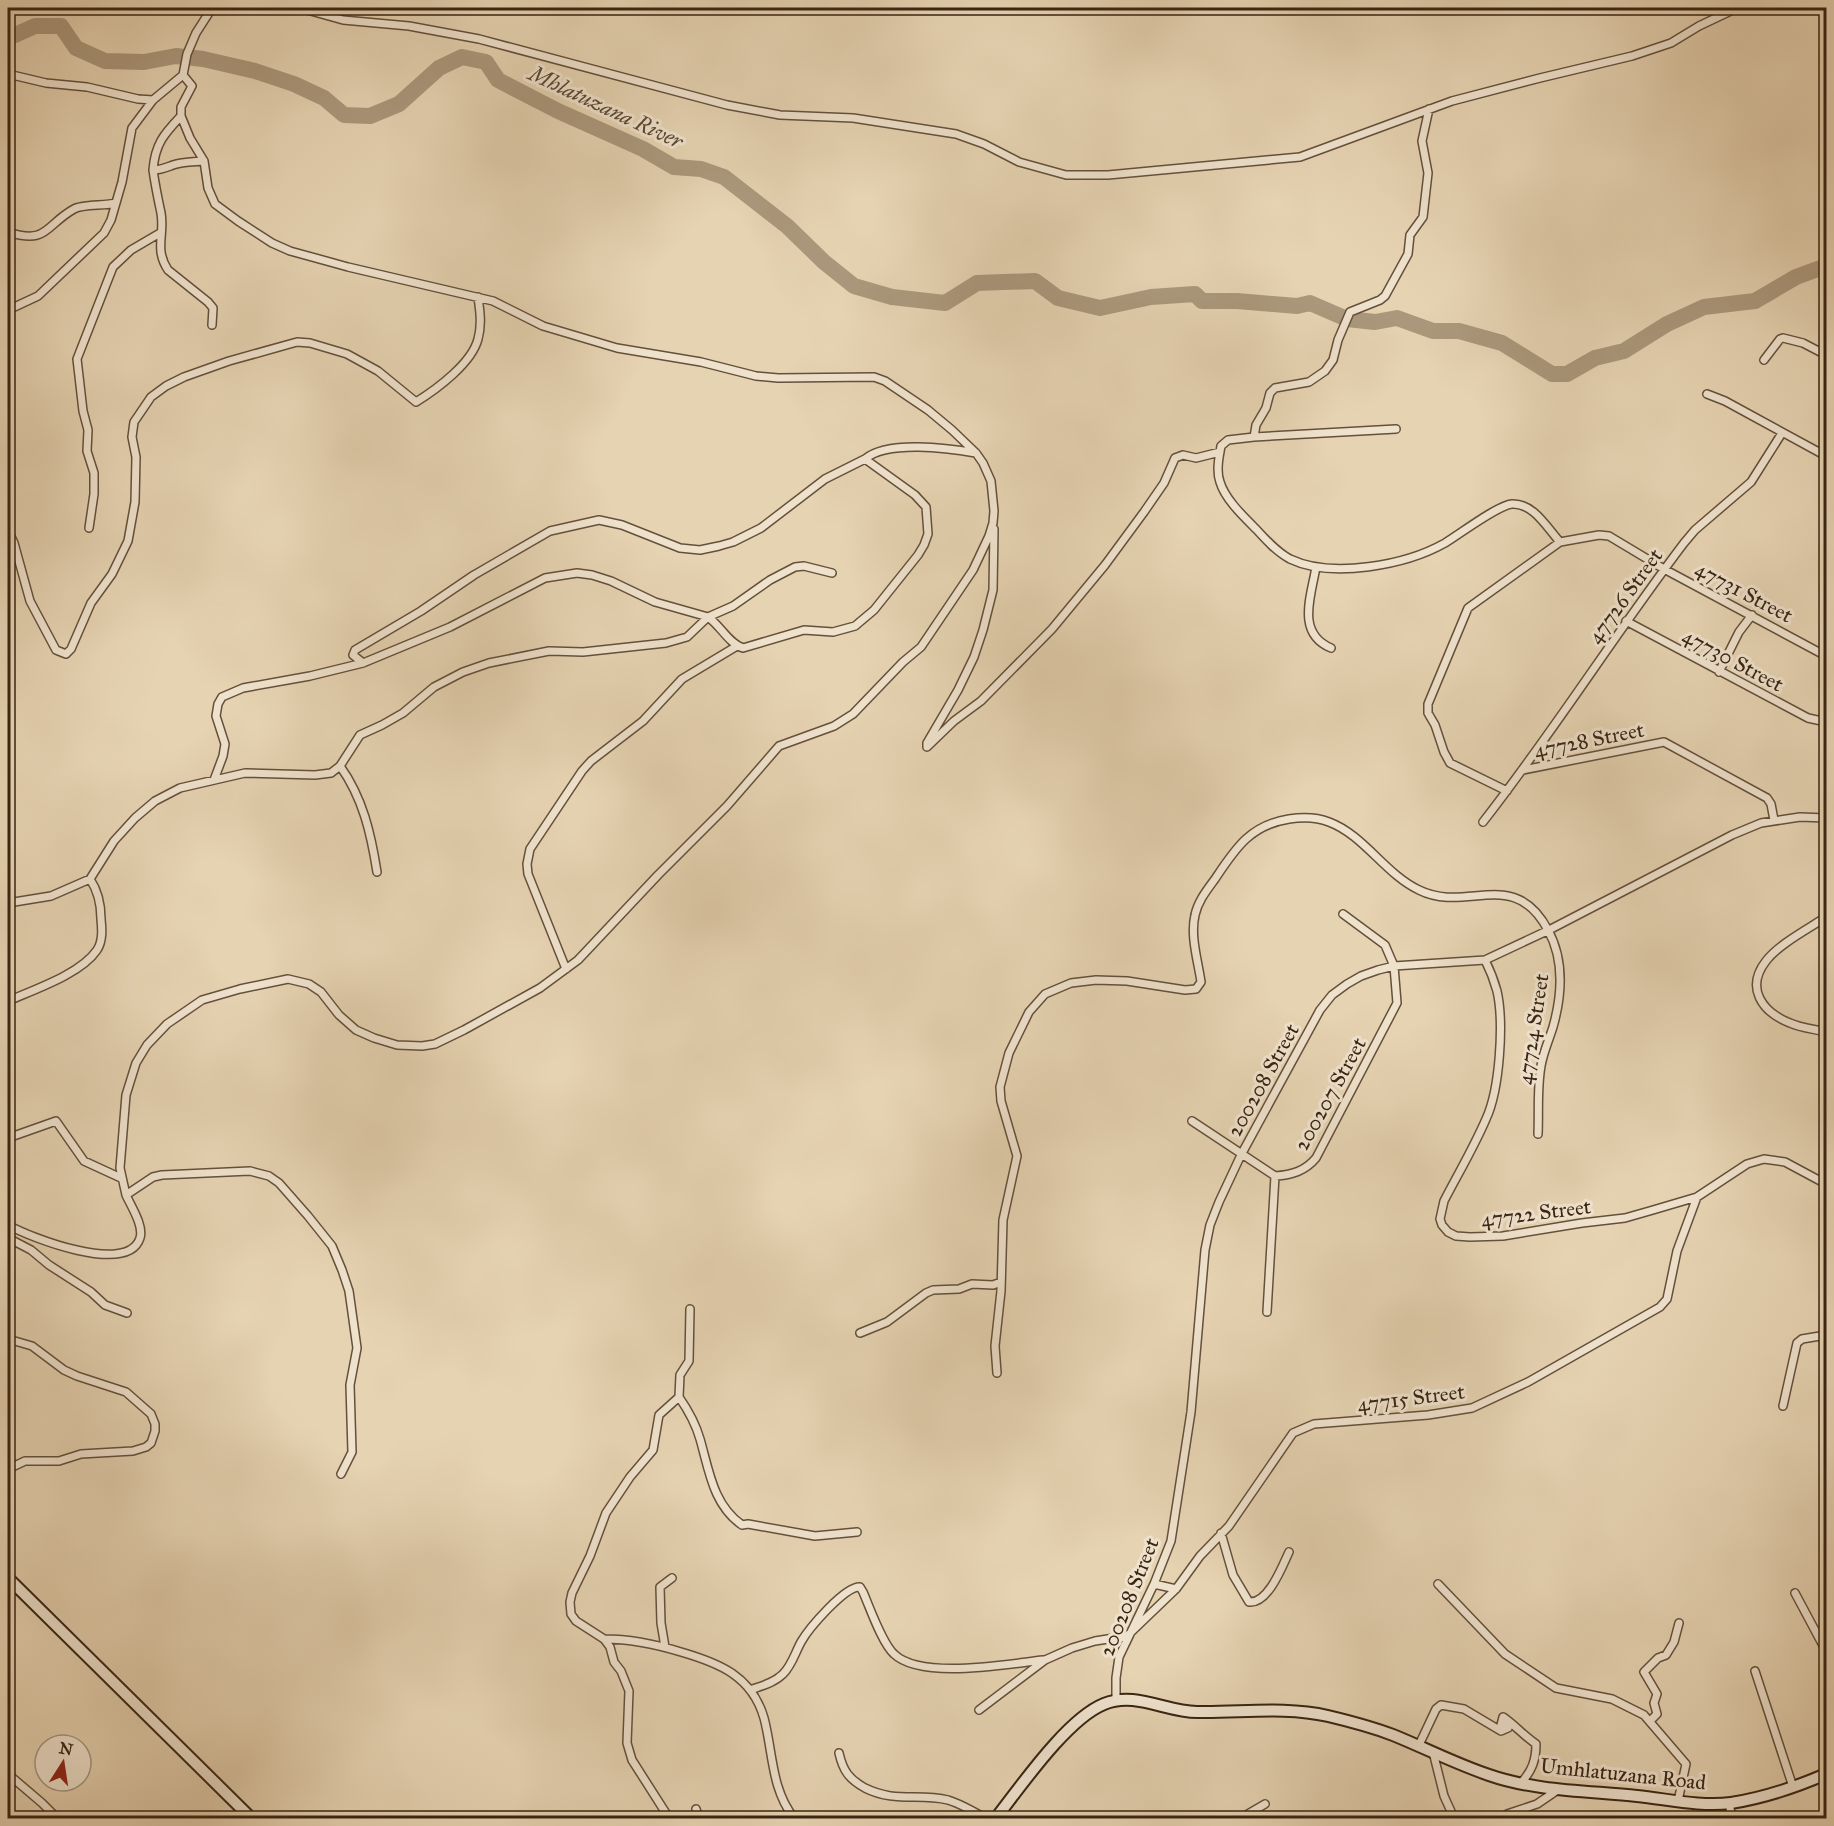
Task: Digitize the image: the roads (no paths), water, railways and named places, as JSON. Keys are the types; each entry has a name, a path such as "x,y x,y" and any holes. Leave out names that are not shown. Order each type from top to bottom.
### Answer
{"street":[{"path":"8,310 38,296 104,233 111,220 118,197 127,163 132,128 153,100 183,75 187,54 196,33 212,8"},
{"path":"300,8 343,20 389,23 468,36 717,102 769,113 853,118 956,134 984,144 1019,162 1066,175 1108,176 1299,157 1429,109 1671,44 1699,26 1737,8"},
{"path":"8,74 46,83 87,87 138,99 153,100"},
{"path":"183,75 192,86 181,107 182,116 190,138 204,161 208,188 215,204 272,243 316,259 493,301 543,326 617,348 701,362 756,376 778,378 874,377 885,381 928,410 983,463 991,481 994,511 992,599 974,657 927,743 927,747 954,721 981,701 1052,629 1105,566 1144,512 1164,483 1175,458 1183,455 1196,458 1215,452 1228,440 1396,429"},
{"path":"1254,437 1256,425 1266,408 1270,393 1278,387 1309,382 1325,371 1333,360 1338,340 1350,312 1385,296 1407,254 1410,235 1423,217 1428,173 1422,141 1429,109"},
{"path":"182,116 167,131 154,152 153,170 161,214 160,245 164,264 168,270 213,308 212,325"},
{"path":"153,170 164,170 171,166 204,161"},
{"path":"8,232 25,237 39,236 76,207 108,205 116,203 118,197"},
{"path":"89,528 94,494 94,473 87,451 88,430 83,411 77,359 113,267 131,250 160,233"},
{"path":"8,530 14,543 30,601 56,650 66,654 71,649 91,603 112,574 128,541 135,502 136,457 132,437 134,422 151,397 184,377 229,361 297,342 329,347 347,354 378,371 416,402 452,375 478,341 481,319 478,297"},
{"path":"1764,360 1783,338 1803,343 1827,355"},
{"path":"1707,394 1725,401 1827,456"},
{"name":"47726 Street","path":"1484,822 1665,569 1695,530 1751,482 1782,433"},
{"path":"363,663 353,655 355,650 421,611 474,575 550,531 599,519 622,525 680,548 700,550 733,542 761,528 825,479 879,450 922,447 947,448 975,453"},
{"path":"1215,452 1220,481 1224,490 1247,520 1269,543 1288,558 1316,567 1348,568 1404,559 1444,544 1505,505 1511,504 1529,508 1560,542 1473,603 1465,612 1428,704 1428,713 1450,763 1507,791"},
{"path":"214,780 225,744 216,716 222,697 243,688 310,676 363,663 450,627 545,578 560,574 592,575 611,581 655,602 708,617 722,628 737,646 743,648 804,630 833,632 855,626 874,610 918,555 928,534 926,507 915,495 865,459"},
{"path":"8,1225 30,1236 58,1245 102,1254 123,1252 132,1249 137,1244 141,1230 120,1178 126,1095 136,1063 147,1045 167,1024 202,1000 280,980 298,981 309,984 321,992 339,1015 356,1030 397,1045 422,1046 435,1044 464,1030 540,988 578,960 727,806 778,746 834,726 853,714 903,662 921,647 973,570 993,523"},
{"name":"47731 Street","path":"1560,542 1599,535 1610,536 1665,569 1827,656"},
{"path":"8,903 51,896 90,879 114,841 135,818 155,801 180,788 245,773 324,775 331,773 340,766 360,735 403,713 434,687 463,672 489,663 549,651 583,652 666,643 687,637 708,617 733,606 770,580 795,567 804,566 832,573"},
{"path":"1316,567 1308,625 1319,643 1331,648"},
{"path":"1719,672 1739,632 1752,615"},
{"name":"47730 Street","path":"1626,621 1808,718 1827,722"},
{"path":"566,969 528,874 530,849 591,761 643,721 682,679 737,646"},
{"name":"47728 Street","path":"1523,770 1664,742 1767,798 1771,804 1774,820"},
{"path":"340,766 356,792 366,817 377,872"},
{"path":"997,1372 995,1346 1001,1282 1003,1220 1017,1156 1001,1101 1000,1087 1009,1053 1029,1011 1045,994 1071,983 1096,980 1127,981 1185,990 1196,989 1201,982 1193,928 1199,903 1230,856 1252,831 1264,825 1301,817 1330,822 1344,829 1380,862 1418,890 1442,896 1506,895 1520,899 1536,911 1549,930"},
{"name":"200208 Street","path":"1116,1701 1119,1657 1127,1636 1154,1584 1171,1540 1191,1412 1205,1250 1210,1225 1241,1155 1320,1010 1332,995 1361,976 1394,966 1485,960 1549,930 1732,835 1774,820 1800,817 1827,818"},
{"path":"8,1001 79,967 98,949 102,938 101,906 98,893 90,879"},
{"path":"1343,914 1385,945 1394,966"},
{"path":"1827,917 1776,951 1765,962 1756,984 1757,995 1762,1004 1780,1019 1827,1032"},
{"name":"47724 Street","path":"1538,1134 1541,1066 1554,1025 1560,992 1561,972 1549,930"},
{"name":"47722 Street","path":"1485,960 1497,989 1499,1005 1498,1065 1495,1088 1487,1118 1440,1213 1442,1225 1448,1232 1456,1236 1503,1236 1625,1218 1697,1197 1747,1164 1764,1159 1785,1162 1827,1184"},
{"name":"200207 Street","path":"1275,1176 1297,1172 1310,1165 1316,1158 1395,1009 1397,996 1394,966"},
{"path":"8,1138 56,1121 84,1161 120,1178"},
{"path":"1192,1121 1275,1176 1267,1312"},
{"path":"126,1195 153,1177 162,1175 250,1172 269,1176 279,1183 332,1246 349,1292 357,1348 350,1385 352,1452 341,1474"},
{"name":"47715 Street","path":"1127,1636 1176,1589 1200,1556 1247,1502 1293,1433 1299,1429 1314,1424 1428,1415 1472,1408 1528,1382 1659,1307 1667,1299 1677,1251 1697,1197"},
{"path":"8,1238 31,1250 49,1265 91,1292 105,1305 127,1313"},
{"path":"860,1333 886,1322 933,1290 1001,1282"},
{"path":"690,1309 689,1361 680,1375 679,1397 700,1438 707,1470 718,1498 734,1519 742,1525 748,1524 815,1536 857,1532"},
{"path":"1783,1406 1797,1343 1802,1339 1827,1335"},
{"path":"8,1339 32,1346 64,1370 77,1376 126,1392 151,1414 155,1431 151,1443 146,1447 81,1454 59,1461 25,1461 8,1469"},
{"path":"669,1818 632,1760 627,1743 630,1691 614,1662 610,1647 604,1639 576,1621 570,1608 572,1593 590,1556 606,1513 653,1450 659,1415 679,1397"},
{"path":"1221,1533 1233,1575 1249,1602 1262,1599 1275,1581 1289,1552"},
{"path":"8,1578 251,1818"},
{"path":"664,1647 660,1587 672,1578"},
{"path":"1154,1584 1176,1589"},
{"path":"1438,1584 1505,1654 1556,1688 1612,1699 1644,1715 1686,1764 1678,1801"},
{"path":"750,1690 773,1682 785,1672 801,1641 835,1602 852,1587 860,1587 888,1648 901,1659 949,1669 1045,1660"},
{"path":"1795,1593 1827,1651"},
{"path":"1650,1721 1657,1714 1654,1703 1657,1694 1644,1672 1658,1658 1666,1655 1674,1642 1679,1623"},
{"path":"979,1710 1045,1660 1095,1641 1127,1636"},
{"path":"604,1639 638,1640 703,1658 727,1669 750,1690 763,1716 778,1792 784,1806 794,1818"},
{"path":"1755,1671 1793,1787"},
{"name":"Umhlatuzana Road","path":"996,1818 1065,1733 1090,1711 1116,1701 1143,1701 1188,1712 1271,1711 1326,1715 1390,1734 1490,1776 1521,1783 1678,1801 1729,1803 1756,1798 1827,1774"},
{"path":"1419,1746 1436,1709 1441,1706 1464,1709 1501,1731 1508,1728 1501,1725 1503,1717 1536,1744 1536,1760 1521,1783"},
{"path":"1433,1752 1444,1796 1454,1818"},
{"path":"839,1753 841,1764 849,1778 880,1795 947,1800 965,1806 985,1818"},
{"path":"8,1774 57,1818"},
{"path":"1507,1814 1537,1804 1561,1788"},
{"path":"1729,1803 1732,1818"},
{"path":"1241,1818 1265,1804"},
{"path":"696,1809 699,1818"}],"waterway":[{"name":"Mhlatuzana River","path":"8,35 15,35 35,26 61,26 76,48 105,61 144,62 176,56 203,59 255,71 294,84 324,98 344,115 370,116 399,104 439,68 462,57 486,62 498,80 558,111 643,149 674,167 701,169 724,177 787,226 824,262 854,286 892,297 945,303 977,283 1035,281 1058,298 1100,308 1151,297 1195,294 1202,301 1237,301 1297,306 1310,303 1347,319 1375,322 1397,318 1433,331 1459,331 1502,343 1552,374 1567,374 1595,358 1624,351 1667,324 1704,307 1755,301 1796,277 1826,266"}]}
